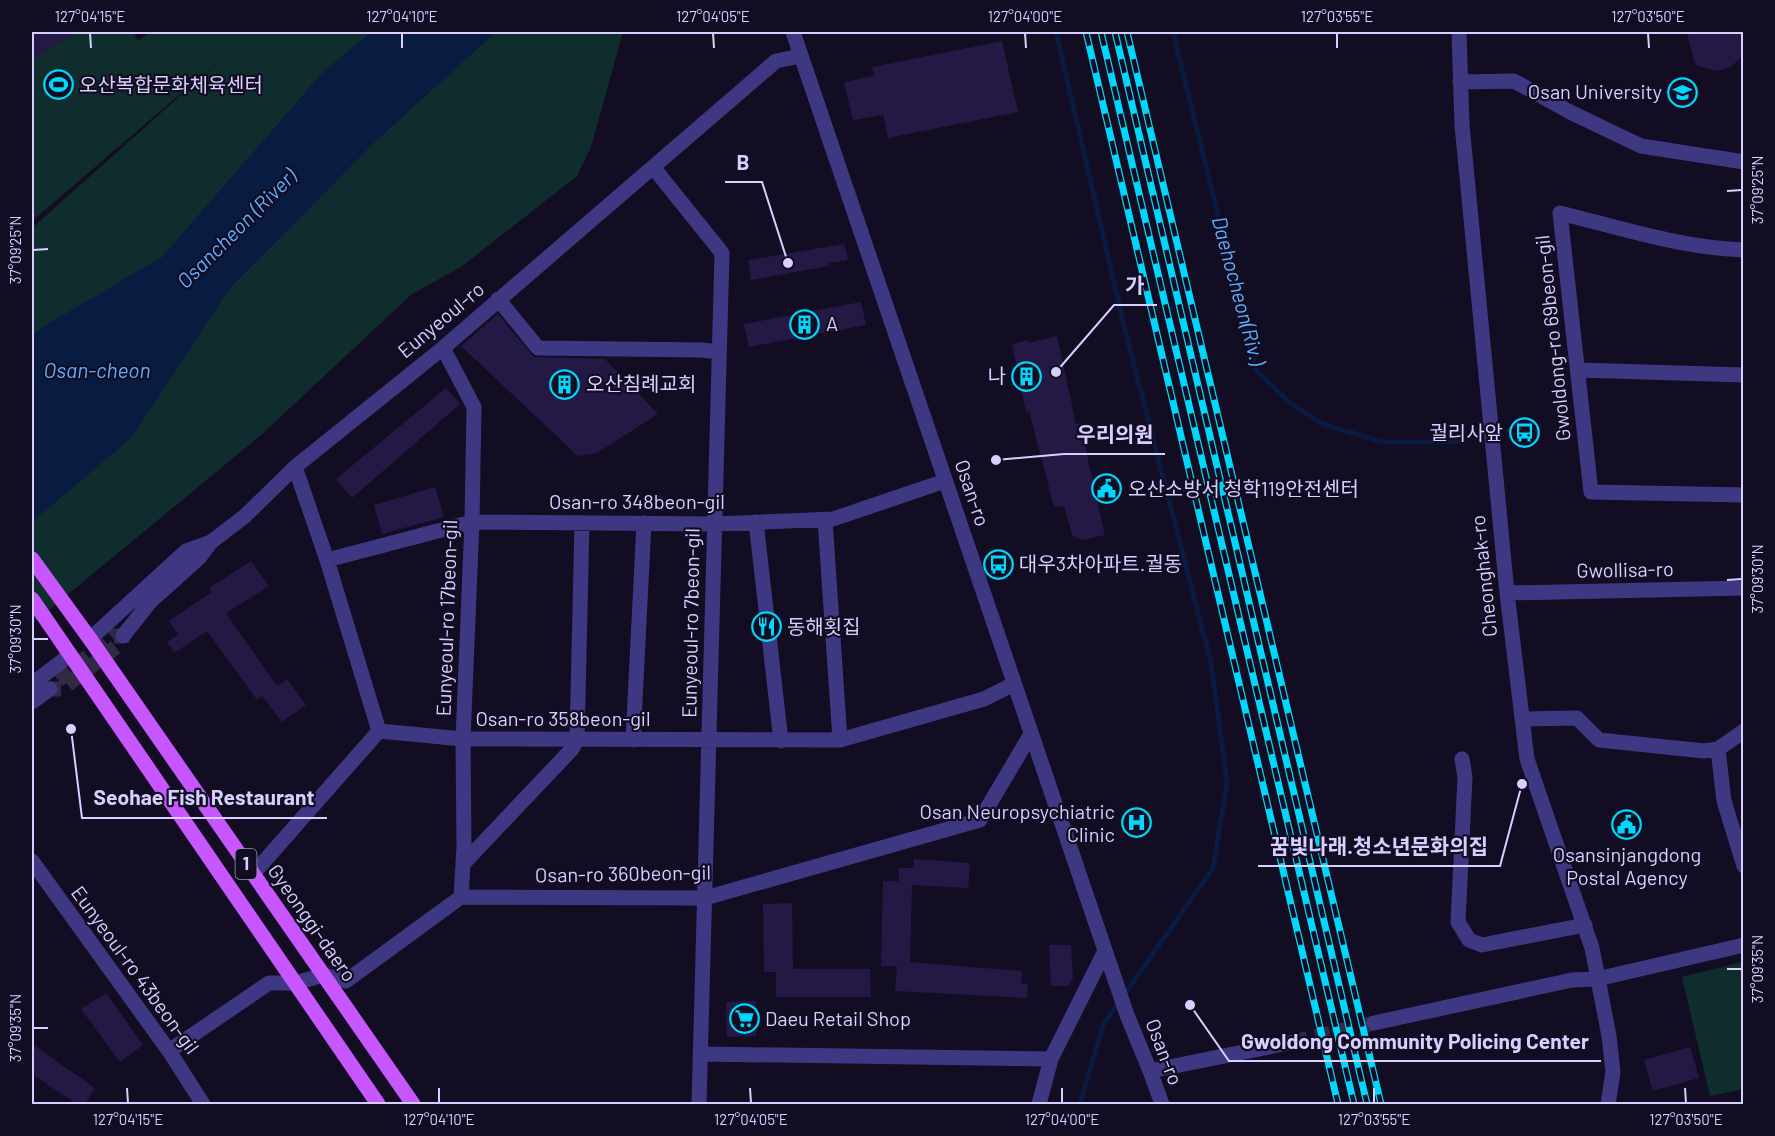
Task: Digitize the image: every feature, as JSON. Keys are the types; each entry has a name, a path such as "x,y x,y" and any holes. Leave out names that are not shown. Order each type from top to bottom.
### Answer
{"main road":[{"name":"Gyeonggi-daero","path":"32,559 414,1104"},
{"name":"1","path":"32,599 378,1104"}],"street":[{"name":"Osan-ro","path":"792,32 1111,969 1162,1104"},
{"name":"Cheonghak-ro","path":"1459,32 1461,125 1507,593 1527,759 1592,948 1609,1036 1613,1072 1608,1104"},
{"name":"Eunyeoul-ro","path":"123,636 150,602 199,558 211,542 245,516 295,467 442,348 776,61 801,56"},
{"path":"1460,82 1514,81 1570,112 1641,146 1743,162"},
{"name":"Eunyeoul-ro 7beon-gil","path":"653,166 722,253 699,1104"},
{"name":"Gwoldong-ro 69beon-gil","path":"1743,250 1719,249 1656,237 1560,213 1591,492 1743,495"},
{"path":"498,299 538,348 719,351"},
{"name":"Eunyeoul-ro 17beon-gil","path":"442,348 474,407 472,522 463,739 463,864 460,897"},
{"path":"1578,370 1743,375"},
{"path":"253,874 379,731 327,560 295,467"},
{"name":"Osan-ro 348beon-gil","path":"327,560 472,522 715,524 833,519 945,481"},
{"path":"825,520 840,740"},
{"path":"756,522 781,741"},
{"path":"463,864 572,749 577,740 582,523"},
{"path":"633,740 644,524"},
{"path":"90,639 186,551 211,542"},
{"name":"Gwollisa-ro","path":"1507,593 1743,588"},
{"path":"32,684 70,655"},
{"name":"Osan-ro 358beon-gil","path":"379,731 463,739 840,740 984,699 1014,684"},
{"path":"32,702 50,689"},
{"path":"1522,719 1577,718 1599,741 1704,751 1718,749 1743,731"},
{"name":"Osan-ro 360beon-gil","path":"460,897 705,898 980,820 1031,734"},
{"path":"1718,749 1724,801 1743,866"},
{"path":"1462,759 1464,777 1458,922 1469,940 1482,945 1585,926"},
{"name":"Eunyeoul-ro 43beon-gil","path":"34,871 169,1051 203,1104"},
{"path":"169,1051 269,983 295,983 324,975 346,981 460,897"},
{"path":"1374,1023 1572,980 1597,979 1743,945"},
{"path":"1039,1104 1051,1059 1105,951"},
{"path":"1150,1071 1293,1042"},
{"path":"701,1054 1051,1059"}],"green space":[{"path":"32,32 133,32 138,41 150,32 623,32 591,147 577,176 461,267 412,294 261,435 32,624 32,228 227,54 32,221"},
{"path":"1743,962 1743,1089 1710,1096 1682,977"}],"water":[{"name":"Osan-cheon","path":"371,32 496,32 376,141 230,288 131,438 32,522 32,337 41,328 162,257 323,72"}],"building":[{"path":"32,32 78,32 32,59"},
{"path":"1687,32 1743,32 1743,55 1731,67 1717,71 1695,65"},
{"path":"1002,41 1018,112 888,138 883,115 853,120 844,82 874,76 872,67"},
{"path":"844,244 848,260 829,263 829,266 751,280 748,260"},
{"name":"A","path":"861,302 866,325 749,347 744,324"},
{"name":"오산침례교회","path":"498,314 534,357 605,359 658,414 597,453 578,456 461,346"},
{"path":"1057,336 1076,424 1080,424 1105,535 1082,540 1072,535 1064,506 1054,507 1029,411 1026,412 1012,344 1028,340 1028,343"},
{"path":"446,388 460,404 352,498 336,479"},
{"path":"435,487 444,517 382,534 374,505"},
{"path":"251,561 269,586 226,613 277,686 287,679 306,705 282,722 262,696 257,700 207,631 174,653 167,642 178,635 169,621 212,592 209,588"},
{"path":"914,859 970,863 968,888 912,885 910,962 1022,971 1021,984 1028,984 1027,998 895,991 897,966 881,966 883,881 899,881 899,868 913,868"},
{"path":"792,903 793,969 870,969 871,997 776,997 776,972 764,972 763,904"},
{"path":"1049,945 1071,945 1073,978 1068,986 1051,986"},
{"path":"106,993 143,1045 120,1062 81,1009"},
{"path":"756,1001 756,1036 727,1037 726,1002"},
{"path":"32,1044 95,1088 85,1104 77,1104 32,1074"},
{"path":"1690,1047 1699,1078 1653,1091 1644,1060"}],"waterway":[{"path":"1056,32 1125,330 1211,663 1227,782 1213,868 1103,1025 1080,1104"},
{"name":"Daehocheon(Riv.)","path":"1173,32 1256,370 1289,402 1322,424 1383,442 1458,442"}],"tunnel":[{"path":"114,636 123,636 121,643 62,689 50,689 114,636"},
{"path":"1293,1042 1374,1023"}],"railway":[{"path":"1086,32 1338,1104"},
{"path":"1101,32 1354,1104"},
{"path":"1115,32 1367,1104"},
{"path":"1127,32 1381,1104"}],"place":[{"name":"오산복합문화체육센터","path":"58,85"},
{"name":"Osan University","path":"1683,92"},
{"name":"B","path":"788,263"},
{"name":"A","path":"805,324"},
{"name":"가","path":"1056,372"},
{"name":"나","path":"1027,376"},
{"name":"오산침례교회","path":"565,384"},
{"name":"궐리사앞","path":"1524,433"},
{"name":"우리의원","path":"996,460"},
{"name":"오산소방서 청학119안전센터","path":"1107,489"},
{"name":"대우3차아파트.궐동","path":"998,564"},
{"name":"동해횟집","path":"766,627"},
{"name":"Seohae Fish Restaurant","path":"71,729"},
{"name":"꿈빛나래.청소년문화의집","path":"1522,784"},
{"name":"Osan Neuropsychiatric Clinic","path":"1136,823"},
{"name":"Osansinjangdong Postal Agency","path":"1627,824"},
{"name":"Gwoldong Community Policing Center","path":"1190,1005"},
{"name":"Daeu Retail Shop","path":"744,1019"}],"water label":[{"name":"Osancheon (River)","path":"237,229"}]}
